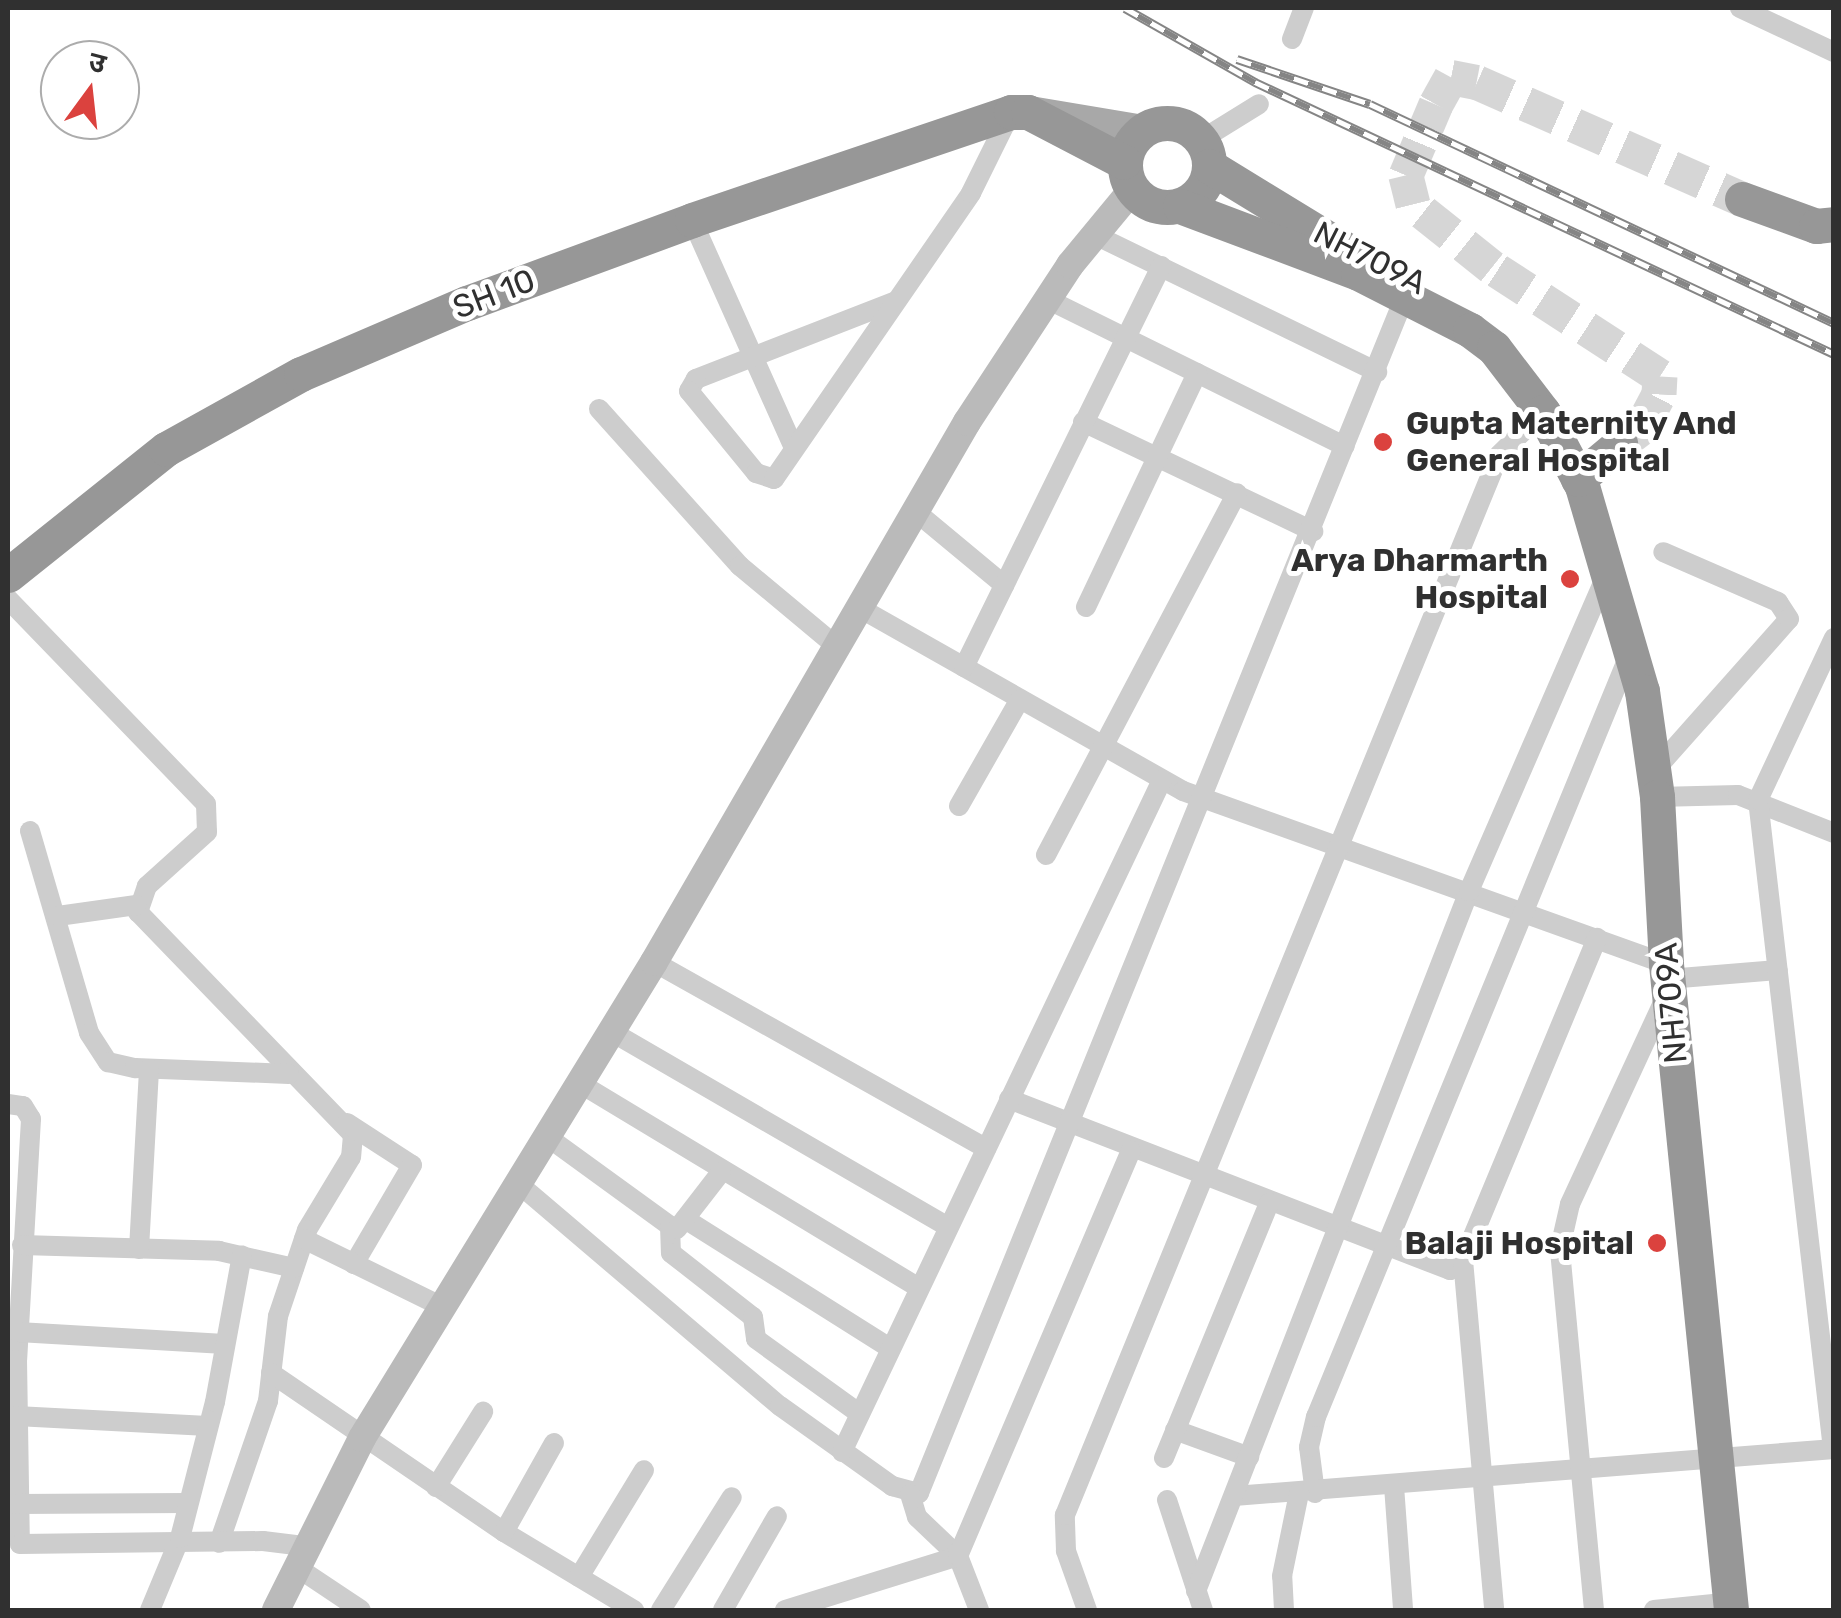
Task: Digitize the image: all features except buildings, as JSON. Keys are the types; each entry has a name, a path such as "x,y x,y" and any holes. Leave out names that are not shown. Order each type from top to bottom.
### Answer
{"highway":[{"path":"1019,112 1128,176 1147,203 1180,206 1205,185 1205,153 1167,123 1143,130 1128,176"},
{"name":"SH 10","path":"8,575 166,449 301,374 692,220 1019,112"},
{"name":"NH709A","path":"1205,153 1309,228 1500,328 1530,364 1544,412 1578,479 1610,567 1632,649 1655,784 1667,977 1731,1606"},
{"path":"1742,198 1816,226 1834,224"},
{"name":"NH709A","path":"1180,206 1405,296 1494,348 1544,412"},
{"path":"1578,479 1620,444"}],"main road":[{"name":"SH 10","path":"1019,112 1143,130"},
{"path":"276,1610 299,1556 362,1438 654,962 915,511 1128,176"}],"street":[{"path":"1292,39 1304,8"},
{"path":"1740,8 1834,52"},
{"path":"1205,153 1259,104"},
{"path":"896,301 696,380 688,391 763,479 774,478 972,193 1019,112"},
{"path":"692,220 794,448"},
{"path":"1094,234 1377,372"},
{"path":"964,667 1161,266"},
{"path":"910,1494 923,1486 1405,296"},
{"path":"1047,299 1345,446"},
{"path":"1086,607 1197,373"},
{"path":"599,409 740,566 836,646"},
{"path":"1087,1610 1066,1551 1065,1514 1499,455 1544,412"},
{"path":"1083,422 1313,531"},
{"path":"1046,855 1106,748 1236,494"},
{"path":"915,511 1004,584"},
{"path":"1655,784 1790,619 1778,602 1662,552"},
{"path":"1199,1601 1234,1496 1469,892 1610,567"},
{"path":"8,599 206,804 207,832 147,886 136,904 58,916"},
{"path":"858,607 1202,799 1340,844 1597,938 1667,977 1778,970"},
{"path":"1234,1496 1581,1470 1714,1454 1833,1449 1758,800 1834,638"},
{"path":"1284,1610 1285,1556 1307,1493 1312,1428 1632,649"},
{"path":"958,806 1020,699"},
{"path":"842,1452 1162,780"},
{"path":"1655,784 1758,800 1833,831"},
{"path":"30,831 100,1054 118,1066 289,1074"},
{"path":"136,904 289,1074 345,1122 412,1165 354,1264"},
{"path":"1494,1610 1463,1260 1597,938"},
{"path":"654,962 986,1148"},
{"path":"1594,1610 1559,1268 1562,1232 1667,977"},
{"path":"612,1032 949,1227"},
{"path":"140,1248 149,1069"},
{"path":"581,1084 721,1172 920,1288"},
{"path":"1009,1099 1387,1248 1450,1270 1463,1260"},
{"path":"8,1104 23,1106 31,1119 18,1332 16,1536 26,1548 219,1543 299,1556 361,1610"},
{"path":"219,1543 268,1401 274,1329 294,1268 304,1239 350,1157 353,1135 345,1122"},
{"path":"549,1138 670,1226 679,1227 890,1348"},
{"path":"786,1610 958,1556 1131,1150"},
{"path":"721,1172 679,1227 671,1253 754,1316 756,1339 860,1414"},
{"path":"520,1185 842,1452 910,1494 917,1517 958,1556 979,1610"},
{"path":"1164,1458 1269,1203"},
{"path":"304,1239 443,1307"},
{"path":"22,1245 242,1254 294,1268"},
{"path":"150,1610 177,1546 208,1426 242,1254"},
{"path":"18,1332 225,1344"},
{"path":"271,1373 504,1532 634,1610"},
{"path":"436,1487 483,1412"},
{"path":"16,1416 208,1426"},
{"path":"1175,1430 1249,1457"},
{"path":"504,1532 554,1443"},
{"path":"579,1578 644,1470"},
{"path":"1394,1486 1403,1610"},
{"path":"661,1610 732,1497"},
{"path":"1167,1500 1199,1601"},
{"path":"16,1504 188,1503"},
{"path":"724,1610 777,1516"},
{"path":"856,1588 864,1610"},
{"path":"1654,1610 1731,1606"}],"tunnel":[{"path":"1620,444 1641,428 1659,394 1660,376 1492,267 1413,204 1406,175 1436,104 1451,77 1477,82 1742,199"}],"railway":[{"path":"1125,8 1255,82 1834,354"},
{"path":"1237,59 1370,104 1834,323"}],"place":[{"name":"Gupta Maternity And General Hospital","path":"1383,442"},
{"name":"Arya Dharmarth Hospital","path":"1570,579"},
{"name":"Balaji Hospital","path":"1657,1243"}]}
